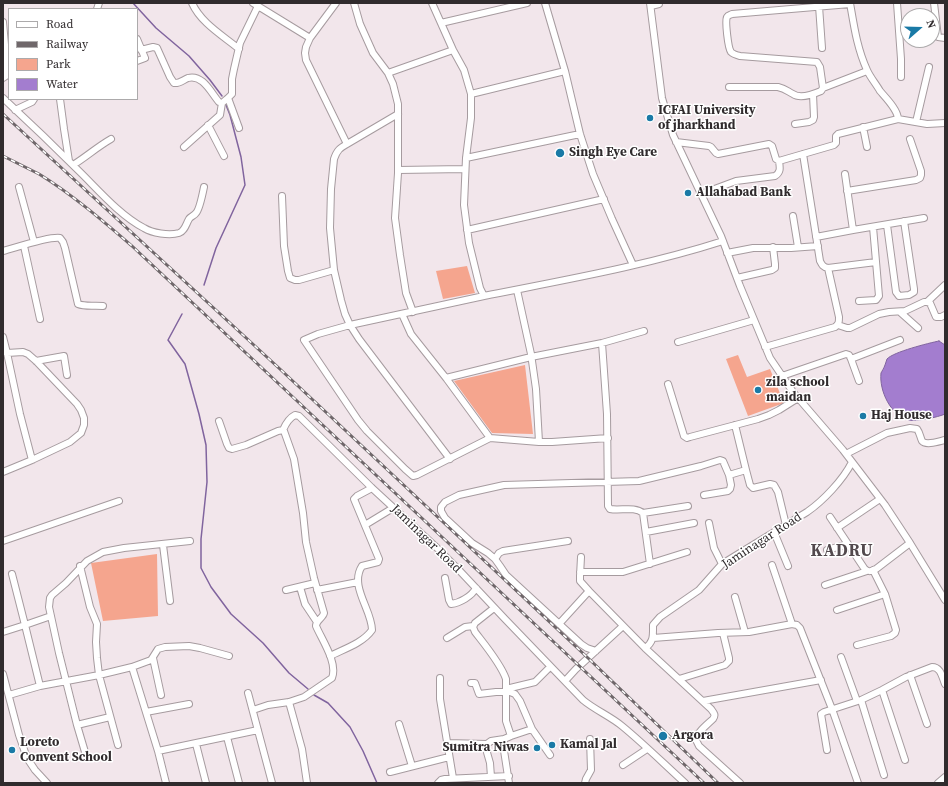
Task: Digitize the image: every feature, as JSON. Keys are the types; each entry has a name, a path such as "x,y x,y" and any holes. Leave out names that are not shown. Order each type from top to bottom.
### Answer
{"street":[{"path":"192,3 200,17 206,23 239,49"},
{"path":"336,3 310,38 306,47 306,60 347,144"},
{"path":"354,3 360,24 373,53 388,73 393,84 398,104 398,170 395,218 406,293 413,312"},
{"path":"432,3 453,50 464,70 471,94 471,118 465,169 464,205 468,243 480,288 484,296"},
{"path":"441,23 512,5 527,3"},
{"path":"545,3 565,71 580,134 593,174 633,265"},
{"path":"659,3 660,4 651,4 662,98 672,135 723,241 770,358 793,392 846,454 880,500 910,543 945,600"},
{"path":"762,3 763,11"},
{"path":"823,88 820,68 817,62 735,55 729,48 726,18 732,14 850,3 858,45 867,70 898,115 898,119"},
{"path":"896,3 901,59 901,77"},
{"path":"934,3 936,33 938,37 945,38"},
{"path":"184,147 220,115 222,103 232,94 232,79 239,49 255,5 310,38"},
{"path":"822,48 824,5"},
{"path":"3,22 7,67 6,76 3,78"},
{"path":"138,42 145,58 138,61"},
{"path":"141,50 154,46 157,48 174,83 177,84 190,78 197,78 205,84 219,102 222,103"},
{"path":"388,73 453,50"},
{"path":"916,122 929,67"},
{"path":"729,87 778,87 785,88 793,95 798,96 813,94 821,91 823,88 867,70"},
{"path":"471,94 565,71"},
{"path":"795,124 813,120 813,94"},
{"path":"3,98 95,187 130,218 145,229 159,233 179,233 183,230 190,217 196,214 204,187"},
{"path":"228,98 239,128"},
{"path":"15,110 33,100"},
{"path":"60,100 71,163"},
{"path":"398,114 339,149 336,153 331,189 330,228 334,270 341,300 350,325 450,459"},
{"path":"779,161 834,145 838,134 863,127 898,119 927,124 945,123"},
{"path":"208,125 224,156"},
{"path":"863,127 867,147"},
{"path":"466,158 580,134"},
{"path":"71,163 86,157 98,146 111,139"},
{"path":"847,191 916,180 920,178 921,171 910,139"},
{"path":"676,142 709,146 716,154 769,144 772,146 776,159 779,161 780,169 775,176 736,181 701,194"},
{"path":"803,154 820,261 822,265 828,268 876,262"},
{"path":"398,170 465,169"},
{"path":"844,174 853,230"},
{"path":"19,187 34,242"},
{"path":"282,196 284,246 290,278 299,280 334,270"},
{"path":"467,230 604,199"},
{"path":"793,216 798,247"},
{"path":"816,237 924,218"},
{"path":"887,225 896,292 899,296 909,295 914,292 914,288 904,221"},
{"path":"858,301 876,300 879,296 873,227"},
{"path":"3,251 34,242 60,238 65,248 78,304 81,306 104,306"},
{"path":"608,438 539,442 490,438 413,476 367,431 358,420 304,340 318,334 350,325 613,270 723,241"},
{"path":"24,246 40,319"},
{"path":"728,254 753,248 818,246"},
{"path":"737,278 775,268 776,264 773,248"},
{"path":"828,268 839,317 838,325"},
{"path":"765,347 838,325 850,328 884,313 900,312 924,302 928,302 945,286"},
{"path":"517,290 536,389 539,442"},
{"path":"928,302 936,317 945,315"},
{"path":"900,312 918,328"},
{"path":"402,314 411,334 446,378 490,438"},
{"path":"678,342 754,320"},
{"path":"446,378 531,357 602,343 644,331"},
{"path":"3,336 5,352 32,460"},
{"path":"851,359 900,340"},
{"path":"602,343 608,414 608,506 610,509 615,510 635,509 643,514 650,564"},
{"path":"3,472 70,442 81,433 84,425 84,418 77,404 36,361 28,354 23,352 5,352"},
{"path":"782,376 846,354 849,355 851,359 859,381"},
{"path":"36,361 64,356 67,375"},
{"path":"668,384 684,436 687,438 769,415 798,398"},
{"name":"Jaminagar Road","path":"283,430 288,421 297,415 393,508 437,548 583,700 621,725 685,783"},
{"path":"219,421 227,444 229,448 232,449 283,430 294,459 303,513 304,535 324,614 317,622"},
{"path":"735,425 751,487 753,488 774,484 786,525"},
{"path":"846,454 887,433 910,428 917,429 919,431 924,443 928,444 945,440"},
{"path":"596,651 581,644 506,575 495,559 472,543 445,518 442,514 442,505 463,493 504,485 649,479 723,460 729,475 731,485 730,489 728,491 704,495"},
{"name":"Jaminagar Road","path":"645,648 649,645 653,638 653,625 660,617 699,590 722,564 807,512 824,499 845,474 852,462"},
{"path":"729,475 746,470"},
{"path":"330,656 356,644 367,636 372,630 358,582 358,572 362,566 378,562 379,559 354,499 372,488"},
{"path":"838,528 880,500"},
{"path":"3,541 120,501"},
{"path":"643,514 688,506"},
{"path":"365,525 393,508"},
{"path":"830,517 864,568 870,571 885,594 896,630 895,634 890,636 858,645"},
{"path":"646,532 694,523"},
{"path":"709,523 714,548 722,564"},
{"path":"774,532 788,566"},
{"path":"86,752 77,725 66,682 49,607 49,601 52,595 66,583 80,566 103,552 124,548 164,545 190,541"},
{"path":"495,559 499,553 504,551 568,541"},
{"path":"825,585 870,571 910,543"},
{"path":"827,550 848,544"},
{"path":"164,545 170,601"},
{"path":"580,572 623,572 687,552"},
{"path":"581,557 580,581 589,592 645,648 714,713 715,716 713,719 697,734 697,742 699,746 740,783"},
{"path":"772,565 792,624"},
{"path":"80,566 90,607 96,624 96,658 99,675 118,745"},
{"path":"12,574 40,686"},
{"path":"445,578 451,604 467,597 474,592 476,588"},
{"path":"317,590 358,582"},
{"path":"286,590 315,583"},
{"path":"253,710 268,705 289,702 308,695 333,676 333,666 330,656 317,628 317,622 305,604 300,587"},
{"path":"559,624 589,592"},
{"path":"837,610 885,594"},
{"path":"734,597 745,632"},
{"path":"447,638 465,627 473,626 494,608"},
{"path":"3,632 51,616"},
{"path":"653,638 745,632 792,624 797,625 800,628 832,709 858,783"},
{"path":"438,783 442,780 453,778 491,777 509,780 503,744 508,737 506,721 506,679 489,650 475,632 473,626"},
{"path":"565,681 624,626"},
{"path":"679,679 725,665 729,658 723,633"},
{"path":"9,695 40,686 66,682 132,667 149,661 153,658 158,649 165,647 189,646 229,656"},
{"path":"841,657 859,700 884,775"},
{"path":"153,658 161,695"},
{"path":"132,667 158,751 166,783"},
{"path":"471,683 475,683 478,694 506,690 535,682 550,667"},
{"path":"827,750 821,714 824,712 859,700 910,675 932,667 939,669 945,684"},
{"path":"3,674 19,735 27,758 35,770 48,783"},
{"path":"910,675 927,724"},
{"path":"440,678 440,699 453,778"},
{"path":"703,701 820,680"},
{"path":"506,690 513,692 517,696 532,729 550,755"},
{"path":"882,690 906,760"},
{"path":"248,693 272,783"},
{"path":"289,702 302,750 306,783"},
{"path":"146,712 189,704"},
{"path":"77,725 110,717"},
{"path":"398,724 412,766"},
{"path":"447,743 487,744 532,729"},
{"path":"158,751 258,730"},
{"path":"227,737 239,783"},
{"path":"585,783 591,770 590,739"},
{"path":"196,744 206,783"},
{"path":"487,744 486,748 490,764 491,777"},
{"path":"623,765 647,749"},
{"path":"390,772 449,756"},
{"path":"938,783 945,778"}],"green space":[{"path":"467,266 475,293 443,299 436,271"},
{"name":"zila school maidan","path":"738,355 747,377 770,369 784,403 748,416 726,359"},
{"path":"525,365 533,434 492,433 454,381"},
{"path":"157,554 158,616 103,621 91,563"}],"water":[{"path":"939,341 945,345 945,414 933,418 916,420 903,418 892,408 884,395 881,373 887,359 903,351"}],"waterway":[{"path":"133,3 138,8"},
{"path":"138,8 156,28 189,56 222,96"},
{"path":"204,285 216,248 245,185 241,157 226,105"},
{"path":"182,314 168,340 185,364 206,445 207,482 201,539 201,568 211,587 231,614 263,643 289,673 308,689"},
{"path":"314,695 328,703 350,727 363,751 377,783"}],"railway":[{"path":"3,114 281,370 588,658 718,783"},
{"path":"3,156 39,174 76,199 132,246 704,783"}],"place":[{"name":"ICFAI University of jharkhand","path":"650,118"},
{"name":"Singh Eye Care","path":"560,153"},
{"name":"Allahabad Bank","path":"688,193"},
{"name":"zila school maidan","path":"758,390"},
{"name":"Haj House","path":"863,416"},
{"name":"Argora","path":"663,736"},
{"name":"Kamal Jal","path":"552,745"},
{"name":"Sumitra Niwas","path":"537,748"},
{"name":"Loreto Convent School","path":"12,750"}],"district":[{"name":"KADRU","path":"842,552"}]}
